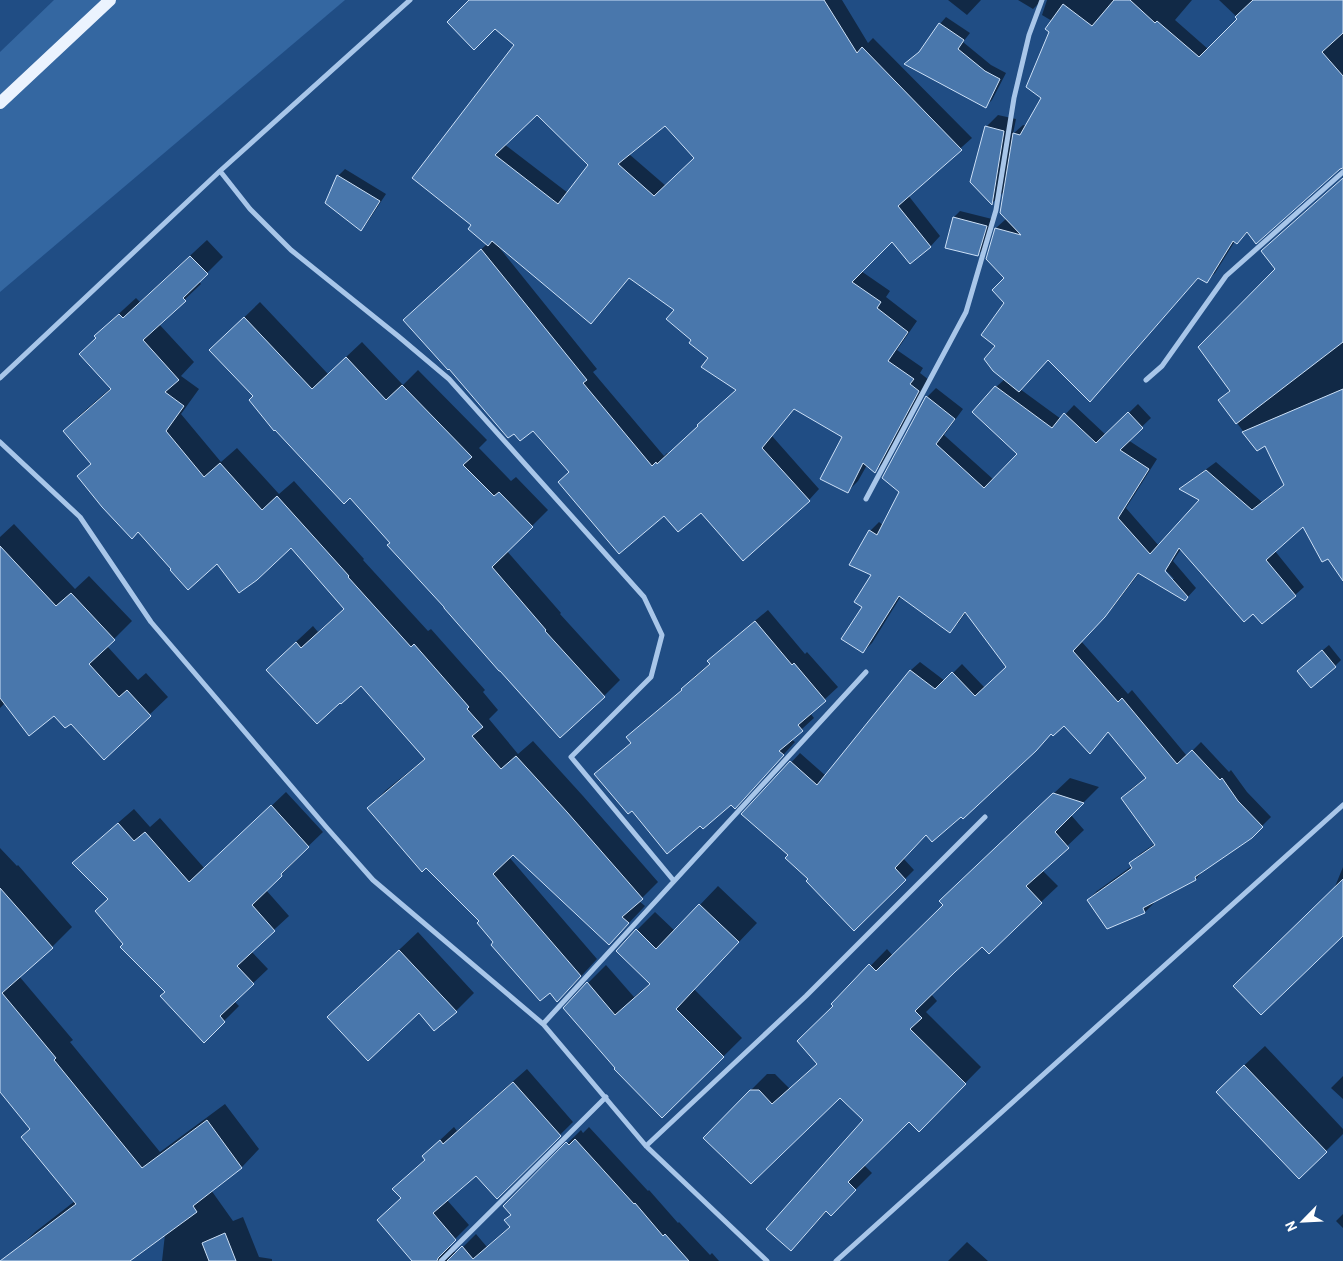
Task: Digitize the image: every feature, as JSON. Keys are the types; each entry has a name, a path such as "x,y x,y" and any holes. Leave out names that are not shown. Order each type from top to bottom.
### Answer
{"main road":[{"path":"0,103 110,0"}],"street":[{"path":"0,378 220,171 410,0"},
{"path":"866,499 966,312 996,210 1014,98 1029,35 1042,0"},
{"path":"220,171 250,209 291,250 449,379 644,597 662,635 651,678 571,757 674,881"},
{"path":"1146,380 1162,366 1226,276 1343,172"},
{"path":"0,442 80,517 152,622 326,828 373,880 544,1024 646,1146 767,1261"},
{"path":"544,1024 866,672"},
{"path":"836,1261 1343,805"},
{"path":"646,1146 806,996 985,817"},
{"path":"442,1261 606,1097"}],"shaded area":[{"path":"54,0 345,0 0,292 0,52"}],"building":[{"path":"469,0 824,0 857,53 862,47 962,150 898,206 931,247 910,264 892,242 852,282 881,302 877,308 908,332 888,361 914,379 910,384 919,391 875,473 863,463 848,493 820,479 842,437 794,409 762,448 810,501 743,561 701,513 678,532 664,516 619,554 558,482 569,472 533,431 520,441 514,434 508,438 449,369 403,320 481,249 587,380 583,383 652,466 656,462 657,464 736,390 701,367 708,358 689,343 691,340 666,319 674,310 629,278 591,324 492,241 488,246 468,229 471,225 412,178 514,45 495,29 474,50 447,22","holes":["537,115 588,165 558,204 495,155","665,126 694,158 654,196 618,164"]},
{"path":"1114,0 1130,0 1155,23 1157,21 1199,57 1253,0 1343,0 1343,33 1322,52 1343,76 1343,168 1256,244 1247,232 1237,244 1233,241 1207,283 1198,278 1090,402 1048,360 1019,392 993,371 984,359 995,346 981,335 1004,303 992,290 1004,278 986,259 995,228 1021,235 1000,213 1013,133 1020,135 1041,98 1026,87 1049,32 1045,29 1063,4 1092,26"},
{"path":"939,23 964,40 958,49 985,71 1000,79 986,108 904,64 919,52"},
{"path":"985,126 1004,131 992,205 970,182"},
{"path":"337,175 380,201 361,231 325,203"},
{"path":"1343,178 1343,342 1236,424 1218,400 1230,391 1198,347 1275,269 1261,251"},
{"path":"953,217 987,226 978,256 945,248"},
{"path":"190,256 208,274 183,298 186,301 143,340 179,380 165,392 184,406 166,431 204,477 220,463 262,510 277,496 411,647 414,644 469,707 467,709 483,727 472,736 501,769 516,756 643,899 622,917 629,923 609,945 513,855 493,874 581,976 557,1002 550,993 540,1001 491,945 493,942 477,923 479,921 426,868 422,872 367,808 425,759 361,686 317,724 266,670 296,642 301,648 344,609 291,548 257,580 239,593 217,564 188,590 138,532 132,539 102,507 77,476 91,464 63,431 111,389 79,354 96,338 94,336 119,314 123,318"},
{"path":"244,317 312,389 346,357 386,400 402,385 472,457 463,465 494,496 499,492 533,527 492,567 545,631 605,697 560,738 387,545 390,543 350,498 344,504 274,431 249,400 253,396 209,350"},
{"path":"995,386 1052,428 1064,413 1096,443 1128,412 1143,428 1120,450 1149,469 1118,518 1150,554 1199,500 1179,489 1206,470 1252,510 1284,485 1265,446 1257,451 1242,432 1343,389 1343,581 1328,559 1322,562 1303,527 1266,560 1296,596 1262,624 1253,614 1244,622 1179,548 1165,571 1188,597 1185,601 1138,573 1105,617 1073,651 1118,702 1122,698 1177,764 1192,750 1220,780 1222,778 1238,801 1263,827 1252,838 1195,877 1196,880 1143,908 1145,913 1107,929 1087,900 1132,868 1129,863 1155,845 1121,798 1146,778 1108,732 1090,754 1064,726 1053,736 1051,734 1036,751 963,819 961,817 932,842 926,835 895,868 906,880 854,931 806,881 808,879 785,858 788,855 741,814 790,761 817,785 910,670 935,689 952,672 975,696 1006,667 965,612 950,633 899,596 863,653 841,639 862,607 854,602 871,575 849,565 869,530 877,535 899,492 882,478 926,396 955,419 936,444 984,488 1017,454 972,412"},
{"path":"0,546 56,606 71,593 115,640 89,664 119,697 127,690 151,716 104,760 71,724 65,728 54,716 29,736 0,698"},
{"path":"755,621 792,665 794,663 826,701 798,725 803,731 779,751 784,755 735,809 731,805 703,829 700,826 667,854 632,811 628,814 594,774 631,743 626,737 682,690 710,664 707,661"},
{"path":"1322,650 1336,667 1311,688 1297,671"},
{"path":"1053,793 1084,803 1055,832 1069,848 1026,886 1042,903 989,954 982,947 915,1011 922,1018 910,1029 966,1084 919,1132 909,1122 848,1182 856,1190 831,1216 826,1211 791,1251 766,1229 863,1120 840,1098 751,1184 703,1138 750,1090 759,1090 772,1104 817,1064 797,1041 833,1006 831,1004 869,964 876,971 943,905 939,901"},
{"path":"271,805 309,847 252,905 275,931 237,966 254,984 220,1016 225,1022 204,1043 160,996 165,992 120,947 123,944 95,911 108,899 72,863 118,823 134,841 145,832 189,882"},
{"path":"1343,879 1343,936 1261,1015 1233,986"},
{"path":"0,888 53,948 2,993 56,1058 54,1060 142,1168 207,1120 242,1168 193,1206 197,1212 130,1261 0,1261 76,1204 21,1137 30,1129 0,1092"},
{"path":"699,904 739,942 676,1009 724,1057 662,1118 614,1069 563,1008 587,982 615,1015 650,984 616,951 636,929 656,949"},
{"path":"399,950 457,1012 434,1031 419,1013 368,1061 327,1017"},
{"path":"1244,1065 1327,1152 1299,1179 1216,1092"},
{"path":"513,1082 561,1136 497,1199 476,1176 433,1213 456,1240 437,1261 412,1261 377,1220 401,1198 392,1189 425,1160 422,1156 440,1140 443,1144"},
{"path":"575,1139 663,1236 665,1234 689,1261 447,1261 462,1246 473,1259 510,1227 504,1220 511,1215 503,1206 566,1142 569,1145"},
{"path":"225,1233 236,1261 209,1261 202,1243"}]}
